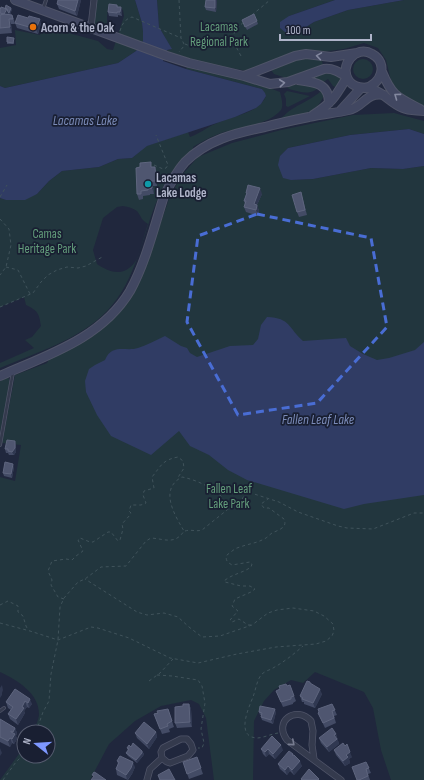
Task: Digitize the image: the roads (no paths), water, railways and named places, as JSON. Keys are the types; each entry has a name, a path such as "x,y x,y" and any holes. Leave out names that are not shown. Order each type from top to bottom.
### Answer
{"main road":[{"path":"21,1 167,56 270,84 297,80 329,68 347,76"},
{"path":"244,76 294,56 306,54 330,57 365,52 373,54 379,60 382,72 391,91 399,98 423,111"},
{"path":"357,53 347,62 345,72 351,83 363,88 373,89 403,108 423,111"},
{"path":"340,111 363,88 376,83 382,72"},
{"path":"311,116 329,103 339,91 347,76"},
{"path":"297,80 313,82 323,86 328,93 329,103"},
{"path":"0,376 58,351 85,337 100,326 121,303 130,290 138,272 164,196 170,184 184,163 201,149 215,140 230,134 355,108 374,94 384,95"}],"street":[{"path":"91,28 94,0"},
{"path":"314,759 312,724 309,719 301,714 288,717 284,722 282,731 285,737 291,744 314,759 341,780"},
{"path":"181,739 190,740 193,746 192,753 188,756 173,762 167,762 162,758 161,752 163,748 181,739"},
{"path":"148,780 150,769 162,758"}],"lane":[{"path":"43,10 46,0"},
{"path":"0,445 14,370"},
{"path":"0,712 4,708"}],"water":[{"name":"Lacamas Lake","path":"135,0 157,0 159,27 172,49 167,50 163,61 186,69 262,89 266,96 261,104 256,108 235,117 147,146 132,158 118,159 99,167 62,171 49,181 37,194 25,200 6,200 0,198 0,86 5,88 118,63 136,51 143,41 142,23"},
{"path":"335,0 404,0 348,10 314,22 298,32 285,32 280,28 280,22 289,16"},
{"path":"409,129 424,134 424,166 403,169 371,168 313,179 291,180 283,178 278,165 280,156 288,148 350,135"},
{"name":"Fallen Leaf Lake","path":"267,317 281,319 288,324 303,341 346,338 350,346 377,360 415,350 424,342 424,495 364,504 344,509 247,480 228,470 209,455 190,446 179,431 151,455 111,436 97,415 86,392 85,381 89,369 105,360 111,352 120,349 138,348 165,336 187,348 190,353 197,357 230,346 253,345 258,339 261,325"}],"place":[{"name":"Acorn & the Oak","path":"33,27"},
{"name":"Lacamas Lake Lodge","path":"148,184"}],"park label":[{"name":"Lacamas Regional Park","path":"219,34"},
{"name":"Camas Heritage Park","path":"47,240"},
{"name":"Fallen Leaf Lake Park","path":"229,496"}]}
